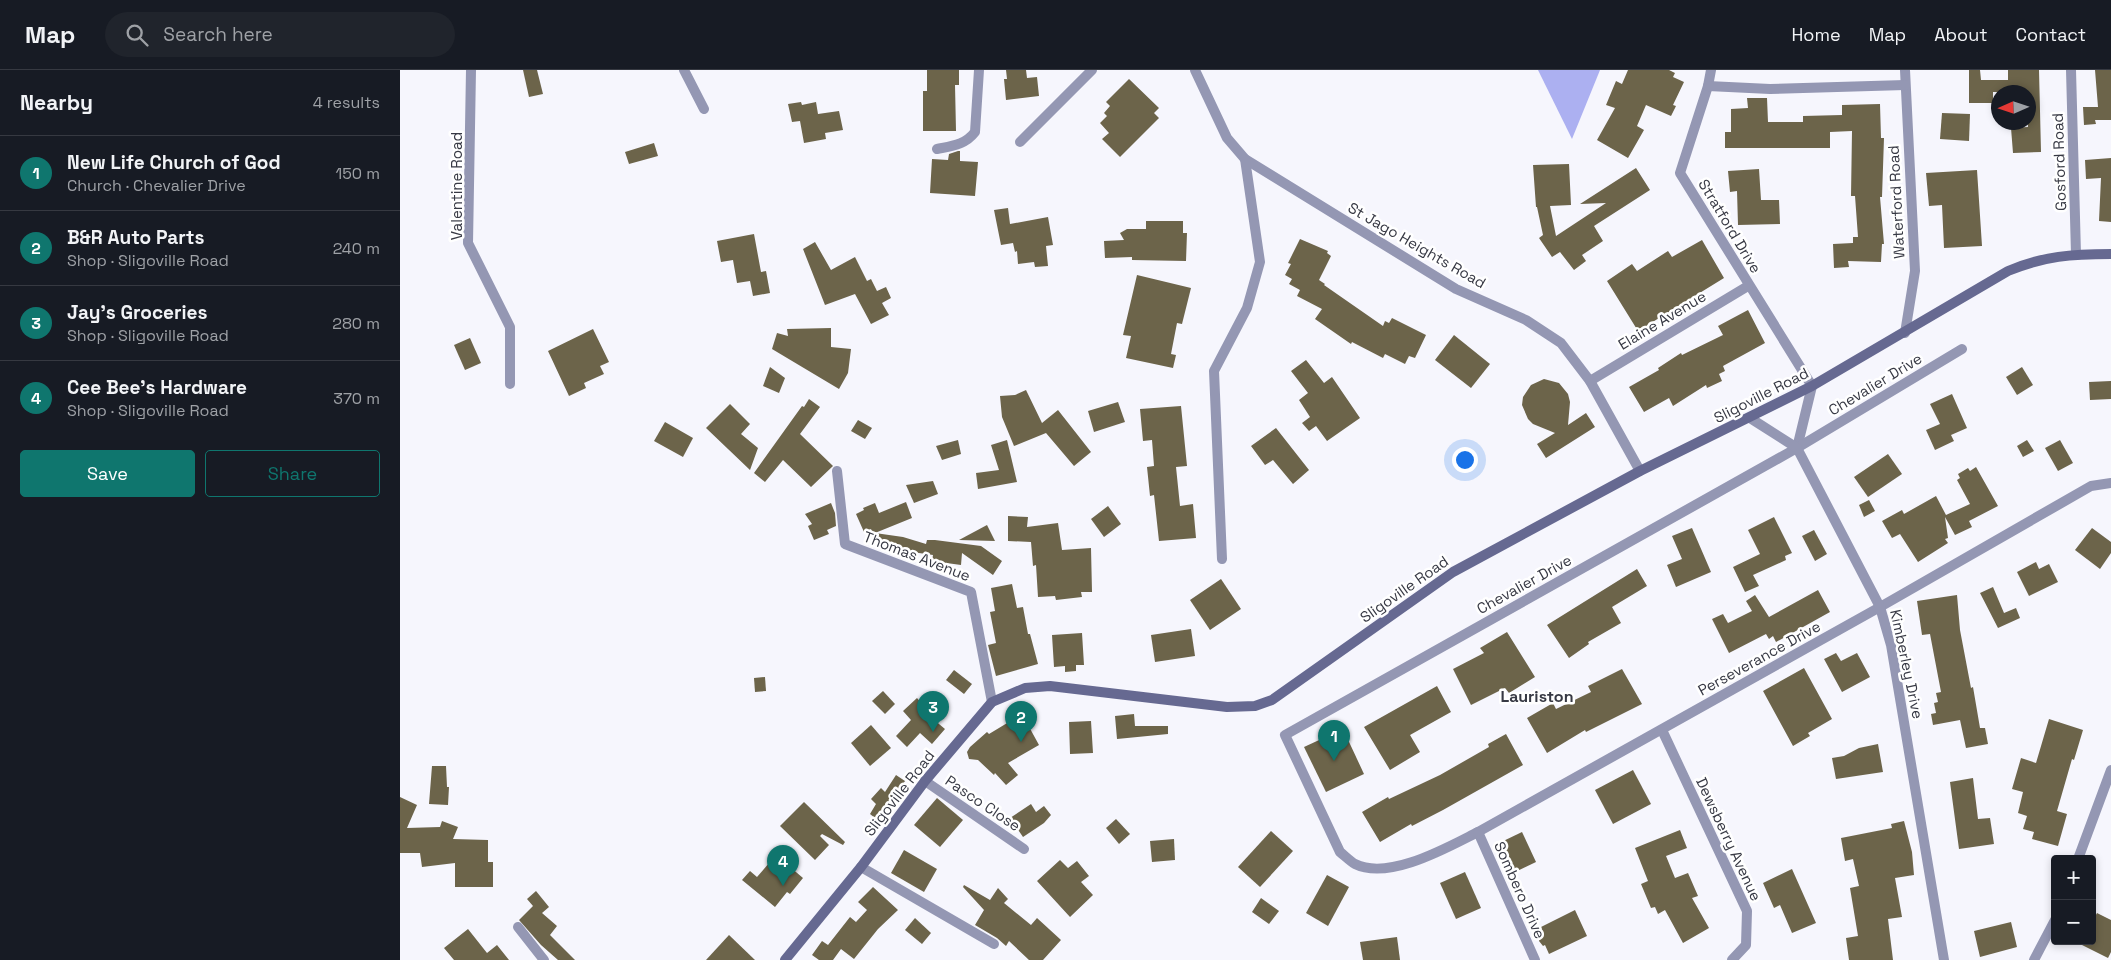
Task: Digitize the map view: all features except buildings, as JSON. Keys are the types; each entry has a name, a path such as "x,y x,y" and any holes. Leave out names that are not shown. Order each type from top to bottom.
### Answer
{"street":[{"name":"Valentine Road","path":"471,70 468,243 510,327 510,384"},
{"path":"684,70 704,109"},
{"path":"937,150 962,144 975,132 979,70"},
{"path":"1020,142 1092,70"},
{"name":"St Jago Heights Road","path":"1195,70 1227,138 1245,159 1456,289 1526,320 1561,343 1590,380 1640,471"},
{"name":"Stratford Drive","path":"1711,70 1708,86 1680,173 1748,286 1812,386"},
{"name":"Waterford Road","path":"1905,70 1914,271 1905,333"},
{"name":"Gosford Road","path":"2071,70 2076,254"},
{"path":"1708,86 1770,88 1905,85"},
{"path":"1222,559 1214,371 1247,308 1260,262 1245,159"},
{"name":"Sligoville Road","path":"785,960 861,866 925,782 992,702 1025,688 1050,686 1227,707 1255,706 1272,700 1453,572 1640,471 1812,386 2008,271 2032,261 2076,254 2111,254"},
{"name":"Elaine Avenue","path":"1590,380 1748,286"},
{"name":"Chevalier Drive","path":"1421,860 1384,868 1356,864 1340,852 1285,735 1797,448 1962,349"},
{"path":"1797,448 1812,386"},
{"name":"Kimberley Drive","path":"1750,418 1797,448 1880,607 1891,645 1944,960"},
{"name":"Thomas Avenue","path":"837,471 846,544 971,592 992,702"},
{"name":"Perseverance Drive","path":"1421,860 1478,832 1662,730 2091,486 2111,483"},
{"name":"Dewsberry Avenue","path":"1662,730 1747,910 1746,945 1732,960"},
{"path":"2079,855 2111,770"},
{"name":"Pasco Close","path":"925,782 1024,848"},
{"name":"Sombero Drive","path":"1478,832 1535,960"},
{"path":"861,866 994,944"},
{"path":"518,927 544,960"},
{"path":"2034,960 2051,928"}],"shaded area":[{"path":"1538,70 1600,70 1572,139"}],"place":[{"name":"Jay's Groceries","path":"933,732"},
{"name":"B&R Auto Parts","path":"1021,742"},
{"name":"New Life Church of God","path":"1334,761"},
{"name":"Cee Bee's Hardware","path":"783,886"}],"district":[{"name":"Lauriston","path":"1537,696"}]}
